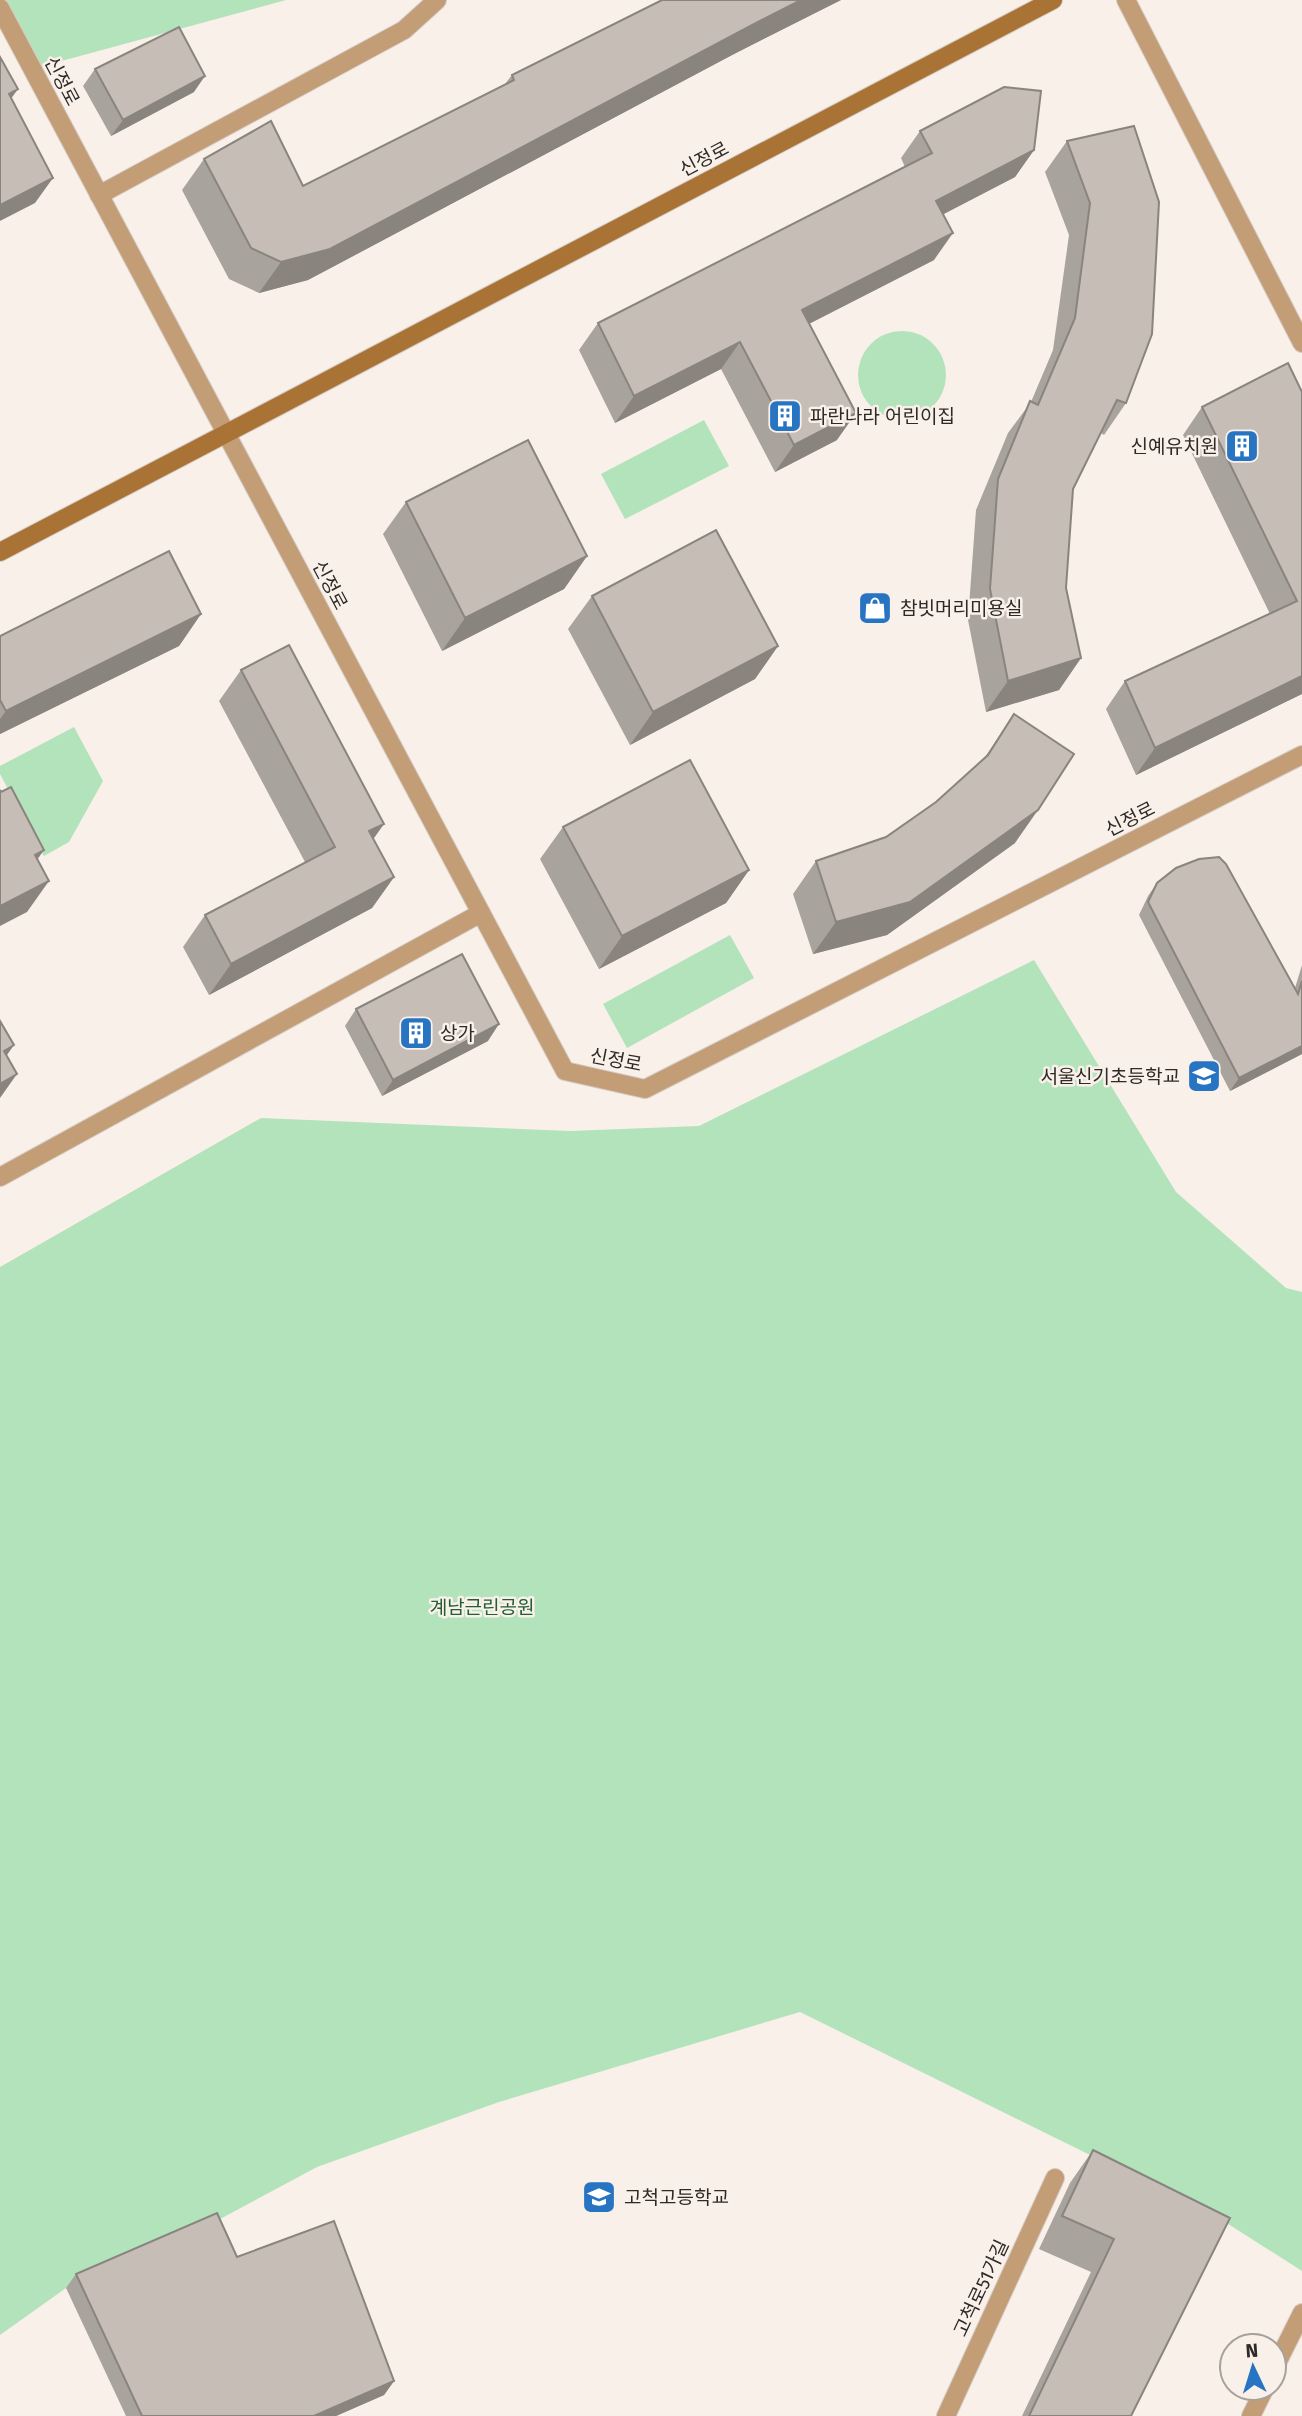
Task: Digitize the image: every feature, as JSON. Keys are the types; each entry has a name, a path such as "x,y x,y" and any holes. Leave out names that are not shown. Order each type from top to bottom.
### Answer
{"main road":[{"name":"신정로","path":"0,552 1053,0"}],"street":[{"path":"99,195 404,30 437,0"},
{"path":"1126,0 1302,343"},
{"name":"신정로","path":"0,8 565,1071 645,1089 1302,755"},
{"path":"0,1177 481,913"},
{"name":"고척로51가길","path":"946,2416 1055,2178"},
{"path":"1288,2341 1302,2313"}],"green space":[{"path":"0,0 286,0 32,69"},
{"path":"902,331 927,338 939,350 946,375 939,400 927,412 902,419 877,412 865,400 858,375 865,350 877,338"},
{"path":"704,420 729,466 625,519 601,474"},
{"path":"74,727 103,781 69,842 44,856 0,774 0,766"},
{"path":"730,935 754,978 627,1048 603,1004"},
{"name":"계남근린공원","path":"1034,960 1176,1192 1286,1288 1302,1292 1302,2271 1222,2220 800,2012 499,2102 317,2167 207,2226 66,2288 0,2335 0,1267 261,1118 570,1131 699,1126"}],"building":[{"path":"662,0 801,0 330,249 281,262 251,248 204,159 271,121 303,186 514,80 512,75"},
{"path":"179,27 205,76 123,120 95,69"},
{"path":"0,57 18,89 9,94 53,178 0,205"},
{"path":"1004,87 1041,91 1034,150 936,201 953,233 802,310 856,413 794,445 740,342 634,396 598,323 932,153 920,131"},
{"path":"1134,126 1159,202 1152,334 1126,403 1117,400 1073,489 1066,588 1081,658 1008,681 990,589 998,479 1030,401 1038,405 1075,318 1090,203 1067,141"},
{"path":"1288,363 1302,392 1302,676 1155,748 1125,681 1297,601 1202,407"},
{"path":"528,440 587,556 465,618 406,502"},
{"path":"716,530 778,646 653,712 592,596"},
{"path":"169,551 201,614 6,711 0,700 0,636"},
{"path":"289,645 384,824 369,831 394,877 231,964 205,915 335,847 241,670"},
{"path":"1014,714 1074,754 1038,810 910,902 836,922 816,861 886,837 936,802 988,755"},
{"path":"690,760 749,870 622,936 563,827"},
{"path":"11,787 44,850 35,855 49,881 0,906 0,790 1,792"},
{"path":"1219,857 1226,864 1298,994 1302,981 1302,1046 1239,1078 1148,902 1157,883 1176,868 1199,859"},
{"name":"상가","path":"462,954 499,1024 393,1080 356,1009"},
{"path":"0,1021 14,1045 4,1051 17,1074 0,1084"},
{"path":"1093,2150 1230,2218 1131,2416 1029,2416 1114,2239 1062,2216"},
{"path":"217,2213 237,2257 334,2221 394,2381 314,2416 142,2416 76,2274"}],"place":[{"name":"파란나라 어린이집","path":"785,416"},
{"name":"신예유치원","path":"1242,446"},
{"name":"참빗머리미용실","path":"875,608"},
{"name":"상가","path":"416,1033"},
{"name":"서울신기초등학교","path":"1204,1076"},
{"name":"고척고등학교","path":"599,2197"}]}
